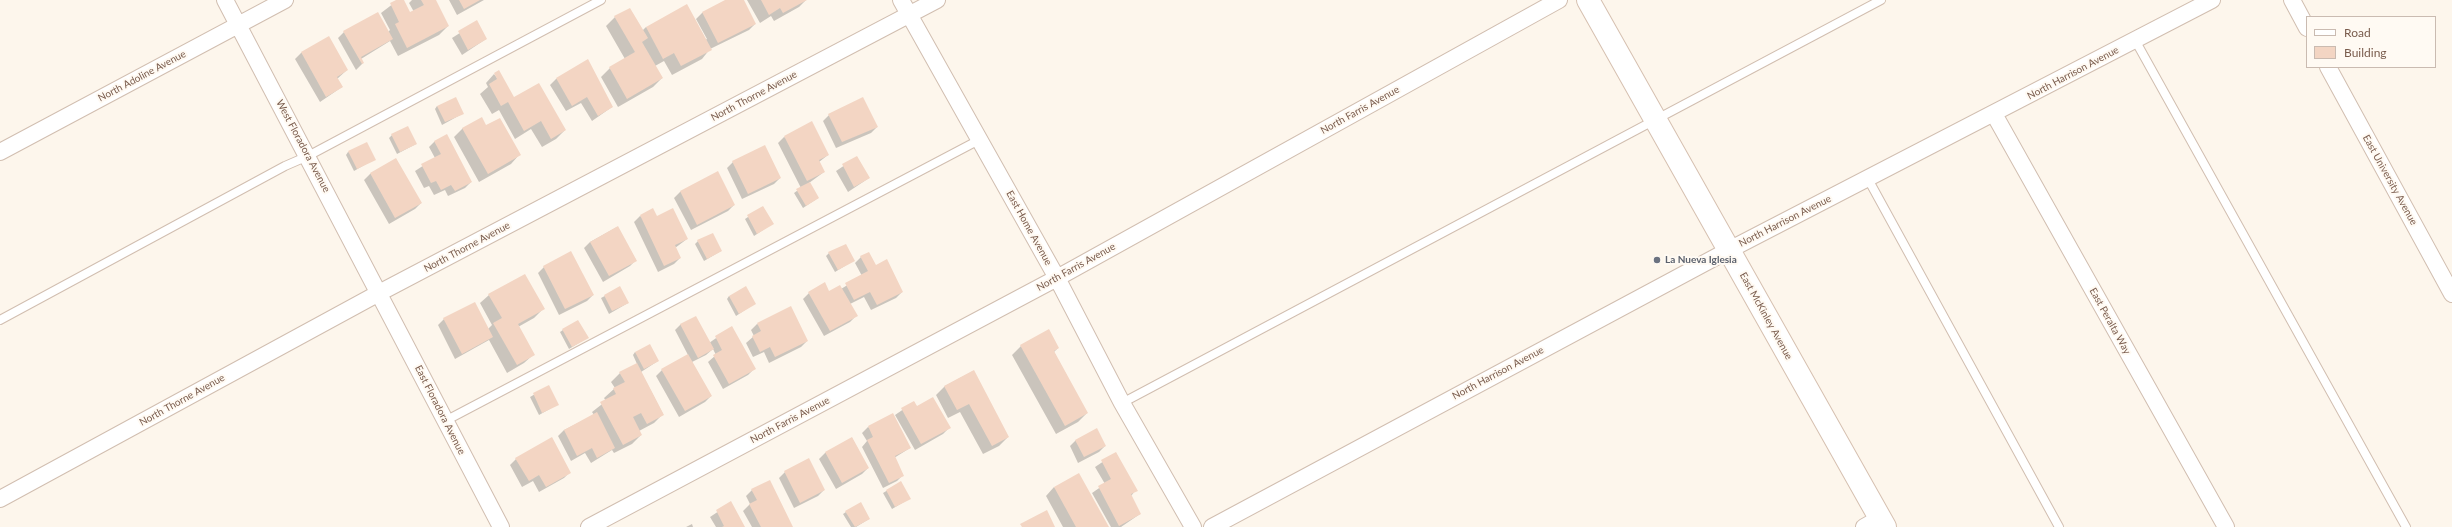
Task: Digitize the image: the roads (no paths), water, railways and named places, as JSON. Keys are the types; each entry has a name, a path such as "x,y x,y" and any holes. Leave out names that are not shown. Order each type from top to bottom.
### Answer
{"main road":[{"name":"East McKinley Avenue","path":"1588,0 1729,250 1876,524"}],"street":[{"name":"West Floradora Avenue","path":"225,0 239,24 379,293"},
{"name":"North Adoline Avenue","path":"0,152 285,0"},
{"name":"East Home Avenue","path":"902,0 1057,278 1122,403 1194,527"},
{"name":"North Thorne Avenue","path":"0,499 379,293 936,0"},
{"name":"North Farris Avenue","path":"589,527 1057,278 1559,0"},
{"name":"North Harrison Avenue","path":"1212,527 1729,250 2212,0"},
{"path":"2292,0 2306,26"},
{"name":"East University Avenue","path":"2329,68 2452,294"},
{"name":"East Peralta Way","path":"1994,114 2226,527"},
{"name":"East Floradora Avenue","path":"379,293 501,527"}],"lane":[{"path":"0,320 285,166 308,156 602,0"},
{"path":"1122,403 1614,140 1656,120 1881,0"},
{"path":"2135,40 2406,527"},
{"path":"445,420 979,140"},
{"path":"1868,179 2059,527"}],"place":[{"name":"La Nueva Iglesia","path":"1657,260"}]}
